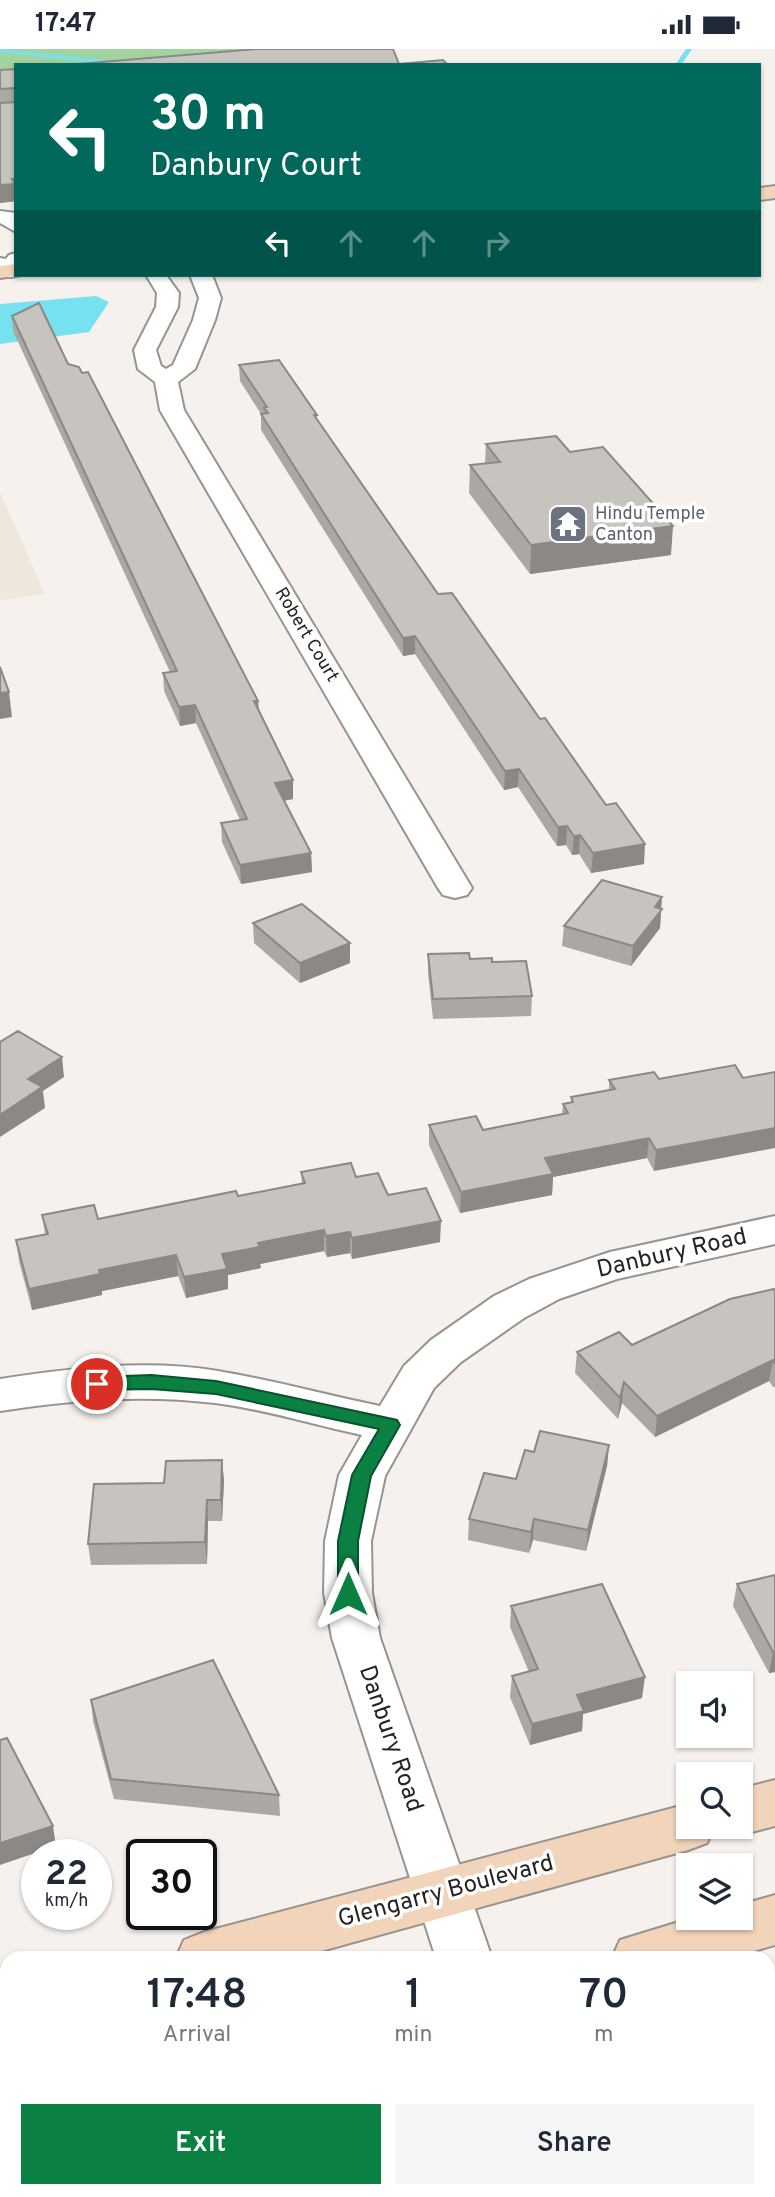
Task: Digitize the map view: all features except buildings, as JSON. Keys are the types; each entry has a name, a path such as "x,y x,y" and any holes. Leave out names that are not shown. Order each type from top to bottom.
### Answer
{"street":[{"name":"Robert Court","path":"157,277 168,293 167,307 145,351 150,369 166,379 172,410 455,888"},
{"path":"166,379 183,369 204,320 210,298 202,277"},
{"name":"Danbury Road","path":"462,1951 356,1638 348,1594 348,1541 362,1475 419,1377 476,1328 509,1307 544,1289 610,1266 775,1230"},
{"path":"0,1395 70,1384 151,1382 216,1387 390,1425"},
{"path":"753,1809 775,1803"},
{"name":"Glengarry Boulevard","path":"230,1951 676,1829"},
{"path":"665,1951 775,1920"}],"shaded area":[{"path":"0,492 45,594 0,600"}],"green space":[{"path":"0,49 328,49 164,63 14,63 14,75 0,76"}],"water":[{"path":"96,296 109,302 89,332 0,344 0,304"}],"waterway":[{"path":"679,63 689,49"},
{"path":"0,50 114,63"}],"place":[{"name":"Hindu Temple Canton","path":"568,524"}],"route":[{"path":"97,1384 151,1382 216,1387 390,1425 362,1475 348,1541 348,1594"}]}
